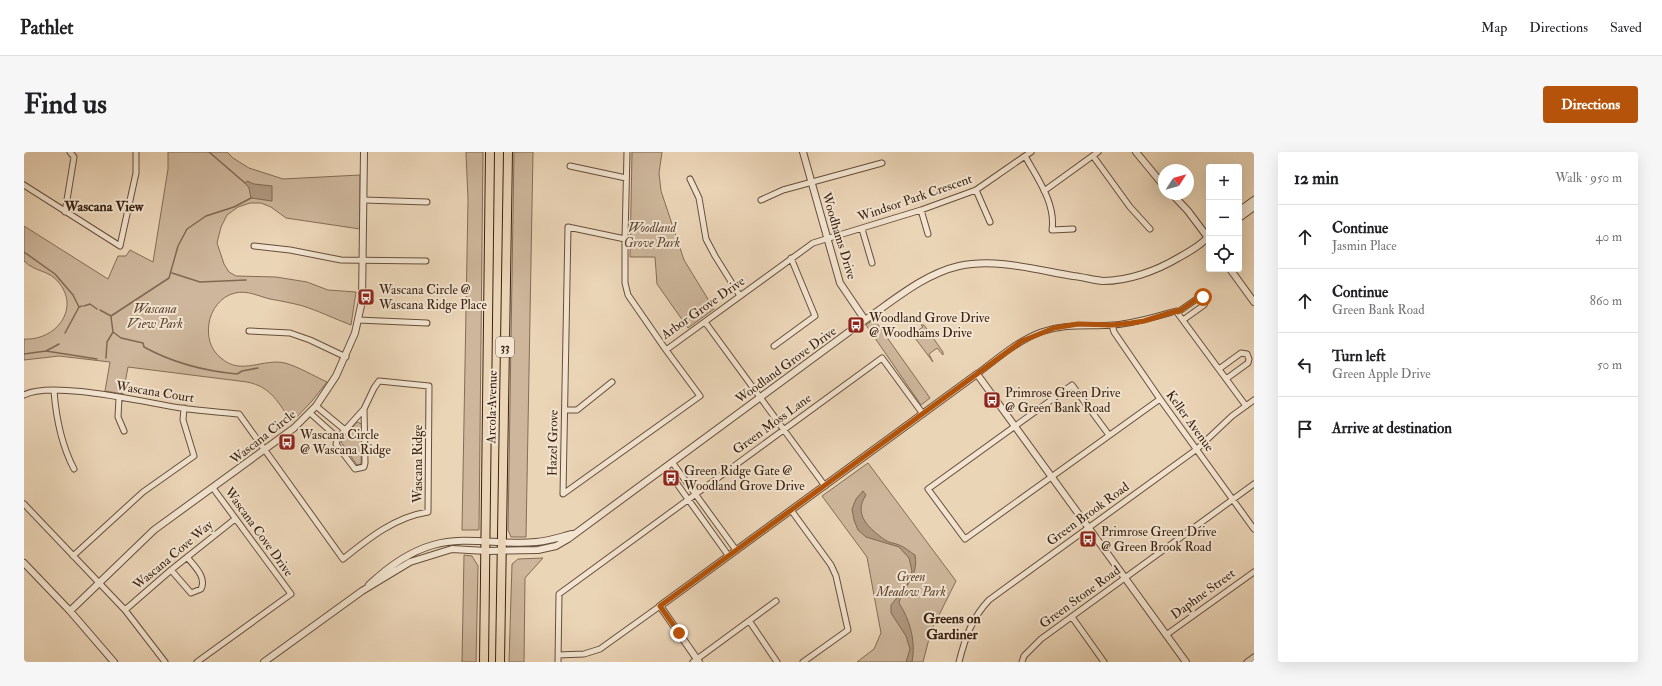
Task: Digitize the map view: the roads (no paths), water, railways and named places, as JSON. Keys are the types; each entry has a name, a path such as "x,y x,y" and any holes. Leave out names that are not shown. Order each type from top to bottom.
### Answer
{"main road":[{"name":"Arcola Avenue","path":"484,662 490,152"},
{"name":"Arcola Avenue","path":"500,662 508,152"}],"street":[{"path":"65,212 74,157 70,152"},
{"path":"24,185 120,246 136,173 136,152"},
{"name":"Wascana Circle","path":"70,611 154,530 265,451 310,413 336,376 346,357 358,320 362,295 364,152"},
{"name":"Arbor Grove Drive","path":"627,152 625,283 628,295 666,350 812,244 827,239"},
{"name":"Woodhams Drive","path":"803,152 840,283 865,320"},
{"name":"Windsor Park Crescent","path":"827,239 921,210 976,190 1031,152"},
{"path":"1044,191 1098,152"},
{"path":"1136,152 1158,179"},
{"path":"1025,156 1044,191 1052,212 1052,230 1073,230"},
{"path":"1093,156 1130,207 1150,229"},
{"path":"761,200 783,190 882,163"},
{"path":"570,166 626,178"},
{"path":"690,179 700,198 706,239 740,296"},
{"path":"976,190 990,222"},
{"path":"364,200 427,202"},
{"path":"1178,200 1208,236"},
{"path":"1242,209 1254,200"},
{"path":"1242,216 1254,207"},
{"path":"921,210 928,234"},
{"name":"Hazel Grove","path":"625,240 568,227 563,494 700,396 666,350"},
{"path":"862,229 872,263"},
{"name":"Woodland Grove Drive","path":"264,662 362,591 385,570 406,556 433,545 452,541 486,547 502,546 536,543 576,533 865,320 914,285 936,273 959,266 980,264 1007,265 1102,281 1130,278 1168,264 1186,254 1206,239"},
{"path":"254,246 290,250 341,260 426,261"},
{"path":"774,346 815,316 792,258"},
{"path":"1232,272 1254,302"},
{"path":"558,655 584,654 600,649 1022,341 1040,332 1078,324 1112,325 1144,321 1176,311 1178,312 1198,298 1203,297 1206,301 1204,305 1183,320"},
{"path":"1178,312 1246,406"},
{"path":"358,320 427,323"},
{"path":"705,322 825,486"},
{"name":"Keller Avenue","path":"1112,325 1114,332 1160,399 1254,529"},
{"path":"249,331 290,333 310,340 346,357"},
{"path":"1219,369 1241,354 1247,354 1248,363 1226,379"},
{"name":"Green Moss Lane","path":"558,662 559,594 882,358 923,414"},
{"path":"977,374 1186,662"},
{"name":"Wascana Ridge","path":"265,451 343,559 389,526 411,515 428,512 429,386 379,381 364,409 338,438 336,444 355,469 364,467 365,463 364,409"},
{"path":"565,410 577,410 612,382"},
{"path":"1109,435 1072,385 928,489 965,539 1160,399"},
{"name":"Wascana Court","path":"24,395 65,390 184,408 239,414 265,451"},
{"path":"54,391 55,407 66,450 74,469"},
{"path":"119,398 118,417 124,431"},
{"name":"Green Brook Road","path":"959,662 965,637 978,612 989,600 1197,449 1232,416 1254,400"},
{"path":"316,406 345,430"},
{"path":"73,556 143,492 194,456 183,420 184,408"},
{"name":"Wascana Ridge","path":"310,413 338,438"},
{"path":"672,462 736,550"},
{"path":"665,467 687,500 728,555"},
{"name":"Green Stone Road","path":"1022,662 1024,656 1032,646 1254,484"},
{"name":"Wascana Cove Drive","path":"198,662 291,594 213,488"},
{"path":"24,504 125,610 165,662"},
{"path":"791,510 831,565 836,576 848,630 803,662"},
{"name":"Wascana Cove Way","path":"125,610 171,570 235,519"},
{"path":"171,570 191,593 201,589 204,584 202,577 187,557"},
{"path":"24,563 70,611 114,662"},
{"name":"Daphne Street","path":"1166,635 1254,572"},
{"path":"660,606 697,661 776,601"},
{"path":"1072,617 1104,662"},
{"path":"750,622 777,662"},
{"path":"1247,662 1254,657"}],"waterway":[{"path":"209,152 245,183"},
{"path":"111,316 169,278 178,246 187,229 206,216 234,207 251,198"},
{"path":"24,252 55,274 73,295 79,307 82,306"},
{"path":"172,273 200,282 246,280"},
{"path":"84,306 90,304 97,309"},
{"path":"65,333 79,307"},
{"path":"100,310 111,316"},
{"path":"111,317 113,332 121,338 143,343 144,347 166,358 213,371 237,374 242,371 258,368"},
{"path":"106,358 107,342 113,332"},
{"path":"24,354 46,351 59,344"},
{"path":"46,351 97,359"}],"place":[{"name":"Wascana Circle @ Wascana Ridge Place","path":"366,297"},
{"name":"Woodland Grove Drive @ Woodhams Drive","path":"856,325"},
{"name":"Primrose Green Drive @ Green Bank Road","path":"992,400"},
{"name":"Wascana Circle @ Wascana Ridge","path":"287,442"},
{"name":"Green Ridge Gate @ Woodland Grove Drive","path":"671,478"},
{"name":"Primrose Green Drive @ Green Brook Road","path":"1088,539"}],"district":[{"name":"Wascana View","path":"104,206"},
{"name":"Greens on Gardiner","path":"952,626"}],"park label":[{"name":"Woodland Grove Park","path":"652,236"},
{"name":"Wascana View Park","path":"155,316"},
{"name":"Green Meadow Park","path":"911,584"}]}
